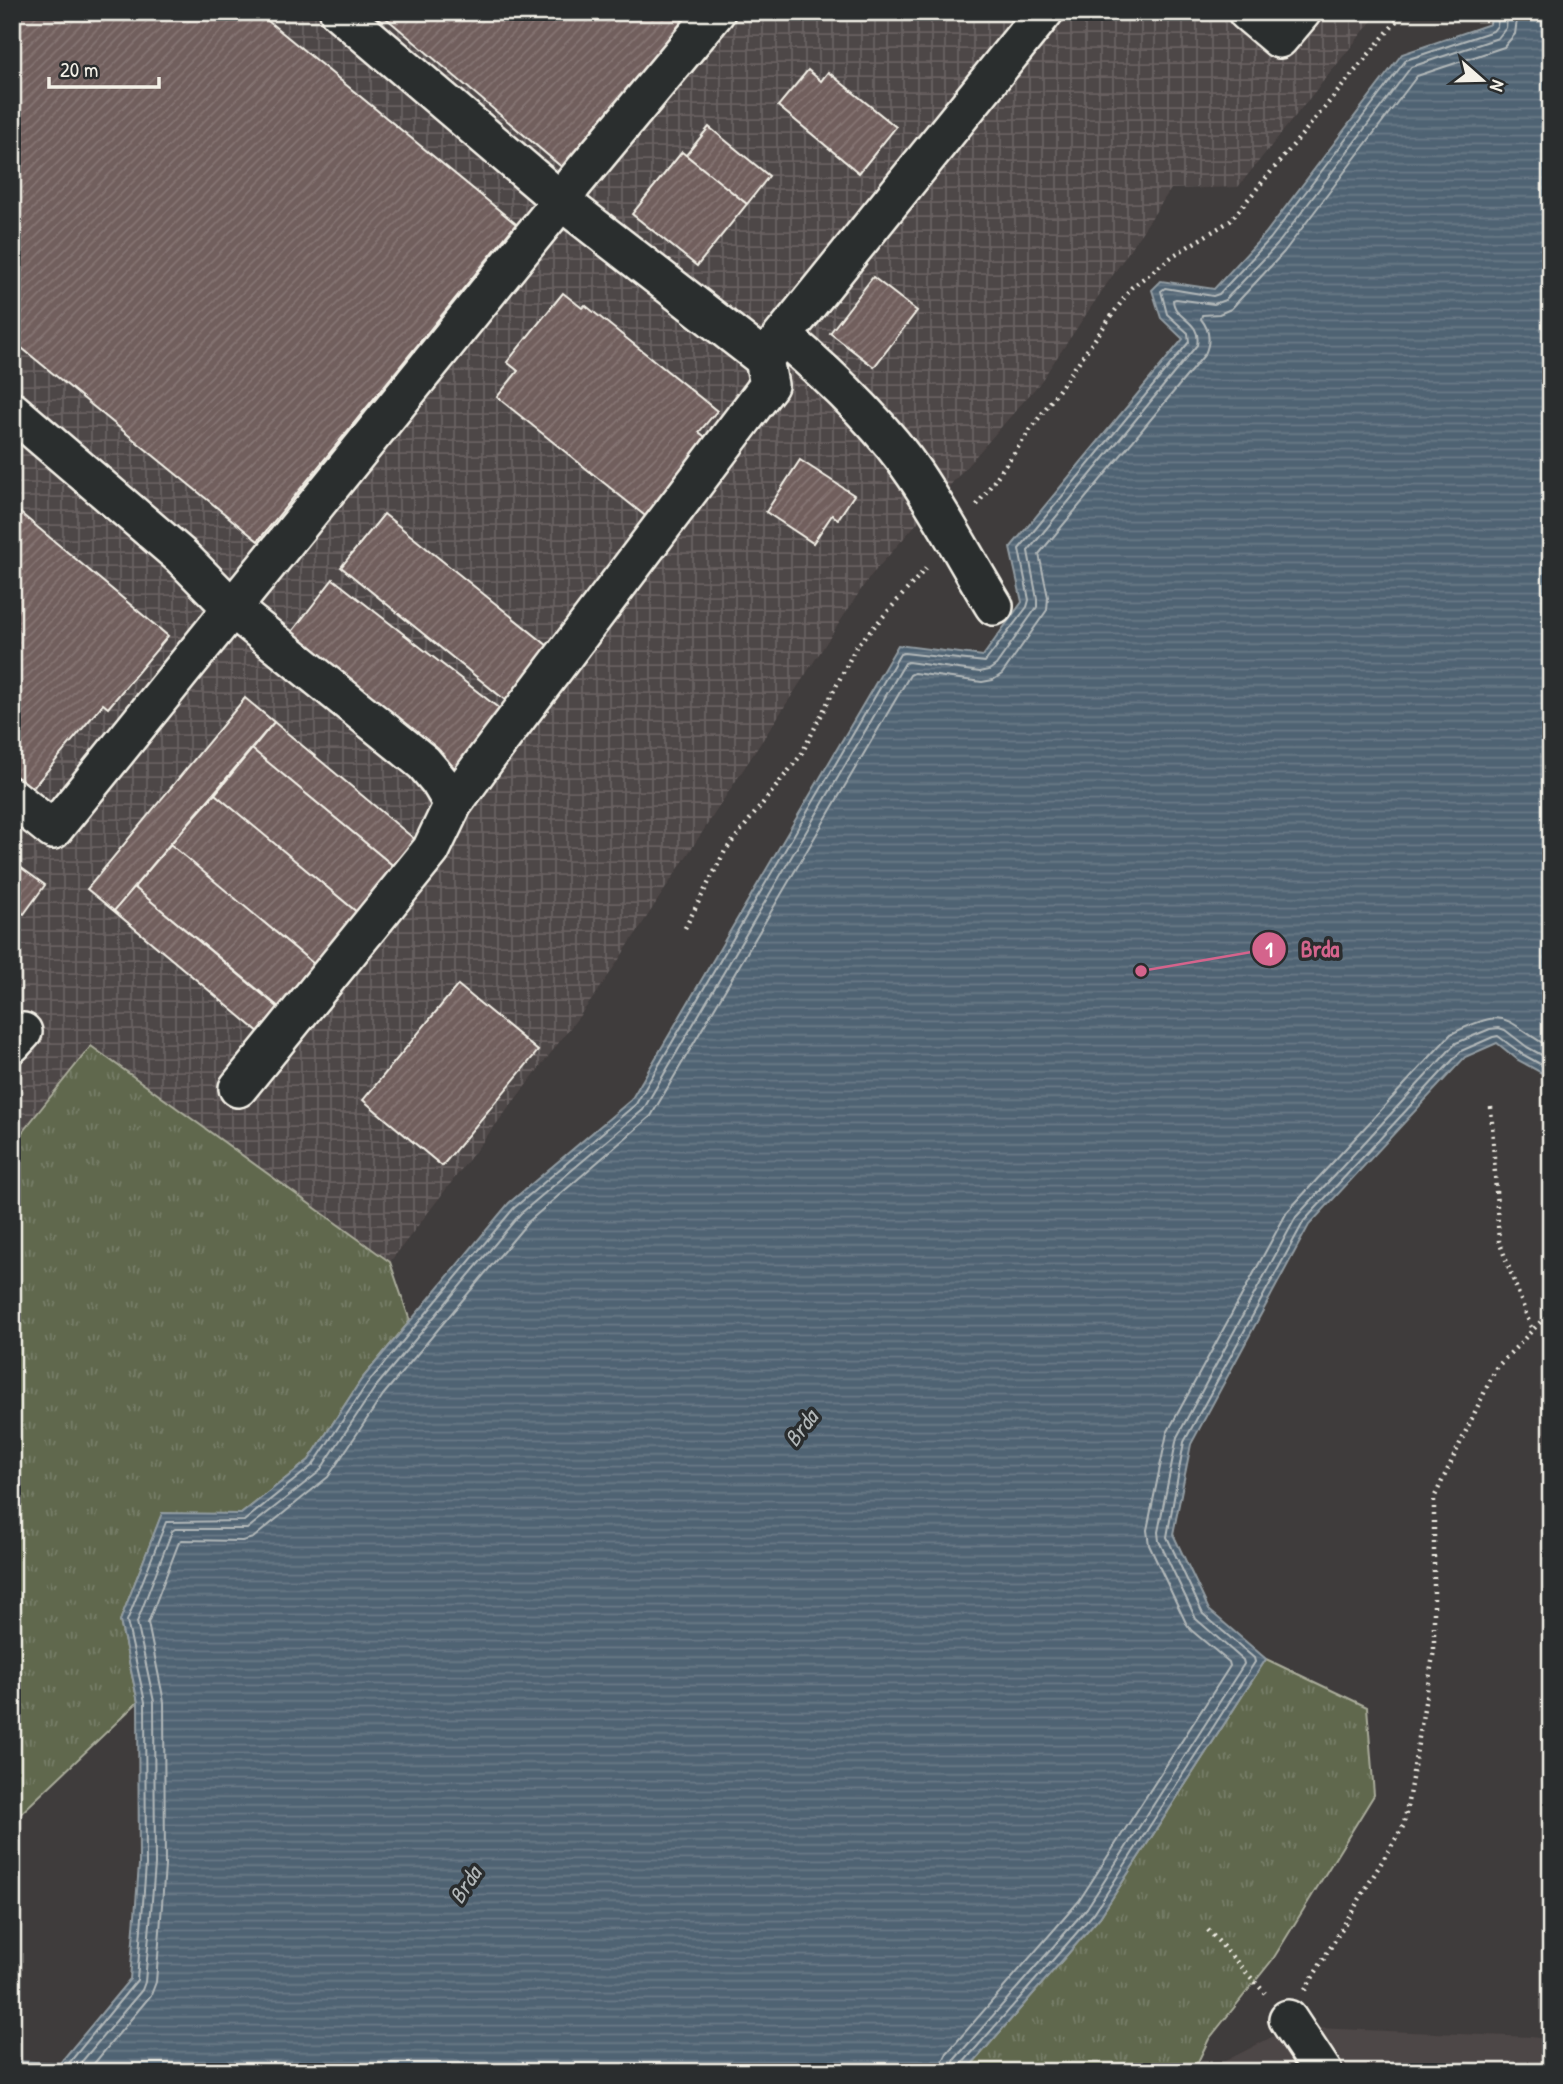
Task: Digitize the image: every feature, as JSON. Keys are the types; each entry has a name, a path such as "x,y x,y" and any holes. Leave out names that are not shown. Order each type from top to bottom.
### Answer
{"lane":[{"path":"339,12 561,201 773,347 817,365 885,436 915,475 994,606"},
{"path":"12,797 53,830 573,184 716,12"},
{"path":"238,1088 431,850 453,804 769,385 773,347 1044,12"},
{"path":"1247,12 1279,39 1302,12"},
{"path":"12,411 181,556 233,609 424,763 453,804"},
{"path":"1288,2019 1323,2072"}],"path":[{"path":"685,928 725,851 801,755 856,647 953,539 1132,287 1174,256 1230,221 1404,12"},
{"path":"1491,1107 1499,1241 1532,1331"},
{"path":"1208,1930 1288,2019 1404,1825 1434,1650 1434,1497 1496,1368 1551,1311"}],"shaded area":[{"path":"12,12 1379,12 1238,187 1171,189 1039,384 868,579 597,993 390,1262 92,1046 12,1145 12,868 17,861 12,823"},
{"path":"1291,2027 1551,2040 1551,2072 1204,2072"}],"green space":[{"path":"91,1046 390,1262 410,1321 361,1380 309,1460 241,1514 162,1514 120,1621 138,1702 12,1822 12,1145"},
{"path":"1266,1659 1367,1707 1374,1795 1273,1959 1209,2039 1193,2072 965,2072 1100,1917"}],"water":[{"path":"1492,12 1551,12 1551,1078 1518,1060 1497,1043 1465,1057 1309,1225 1191,1444 1173,1534 1209,1610 1266,1659 1100,1917 965,2072 12,2072 12,2061 60,2063 130,1979 139,1865 138,1702 120,1621 162,1513 241,1514 309,1460 361,1380 509,1203 631,1100 898,645 983,656 1022,602 1010,548 1183,339 1161,318 1152,290 1161,281 1214,289 1265,234 1402,54 1490,24"}],"building":[{"path":"18,12 257,12 516,224 258,541 12,340 12,19"},
{"path":"379,12 693,12 564,169"},
{"path":"808,70 821,81 828,72 896,127 859,173 778,106"},
{"path":"709,127 769,176 747,204 686,155"},
{"path":"682,152 747,204 697,266 632,214"},
{"path":"873,277 917,311 874,367 830,333"},
{"path":"563,293 582,308 585,305 717,411 699,432 714,444 659,527 497,397 518,371 507,362"},
{"path":"800,460 854,495 838,519 832,515 813,543 766,512"},
{"path":"12,506 168,636 108,708 103,704 32,789 12,773"},
{"path":"384,514 553,650 510,704 341,567"},
{"path":"333,579 501,710 455,768 288,637"},
{"path":"245,698 274,722 114,911 87,889"},
{"path":"274,722 424,847 402,873 252,749"},
{"path":"252,749 402,873 364,918 215,794"},
{"path":"215,794 364,918 321,970 170,844"},
{"path":"170,844 327,975 292,1018 134,887"},
{"path":"16,864 45,885 24,914 12,906 12,870"},
{"path":"134,887 286,1014 266,1038 114,911"},
{"path":"458,985 538,1051 442,1166 363,1100"}],"place":[{"name":"Brda","path":"1141,971"}]}
